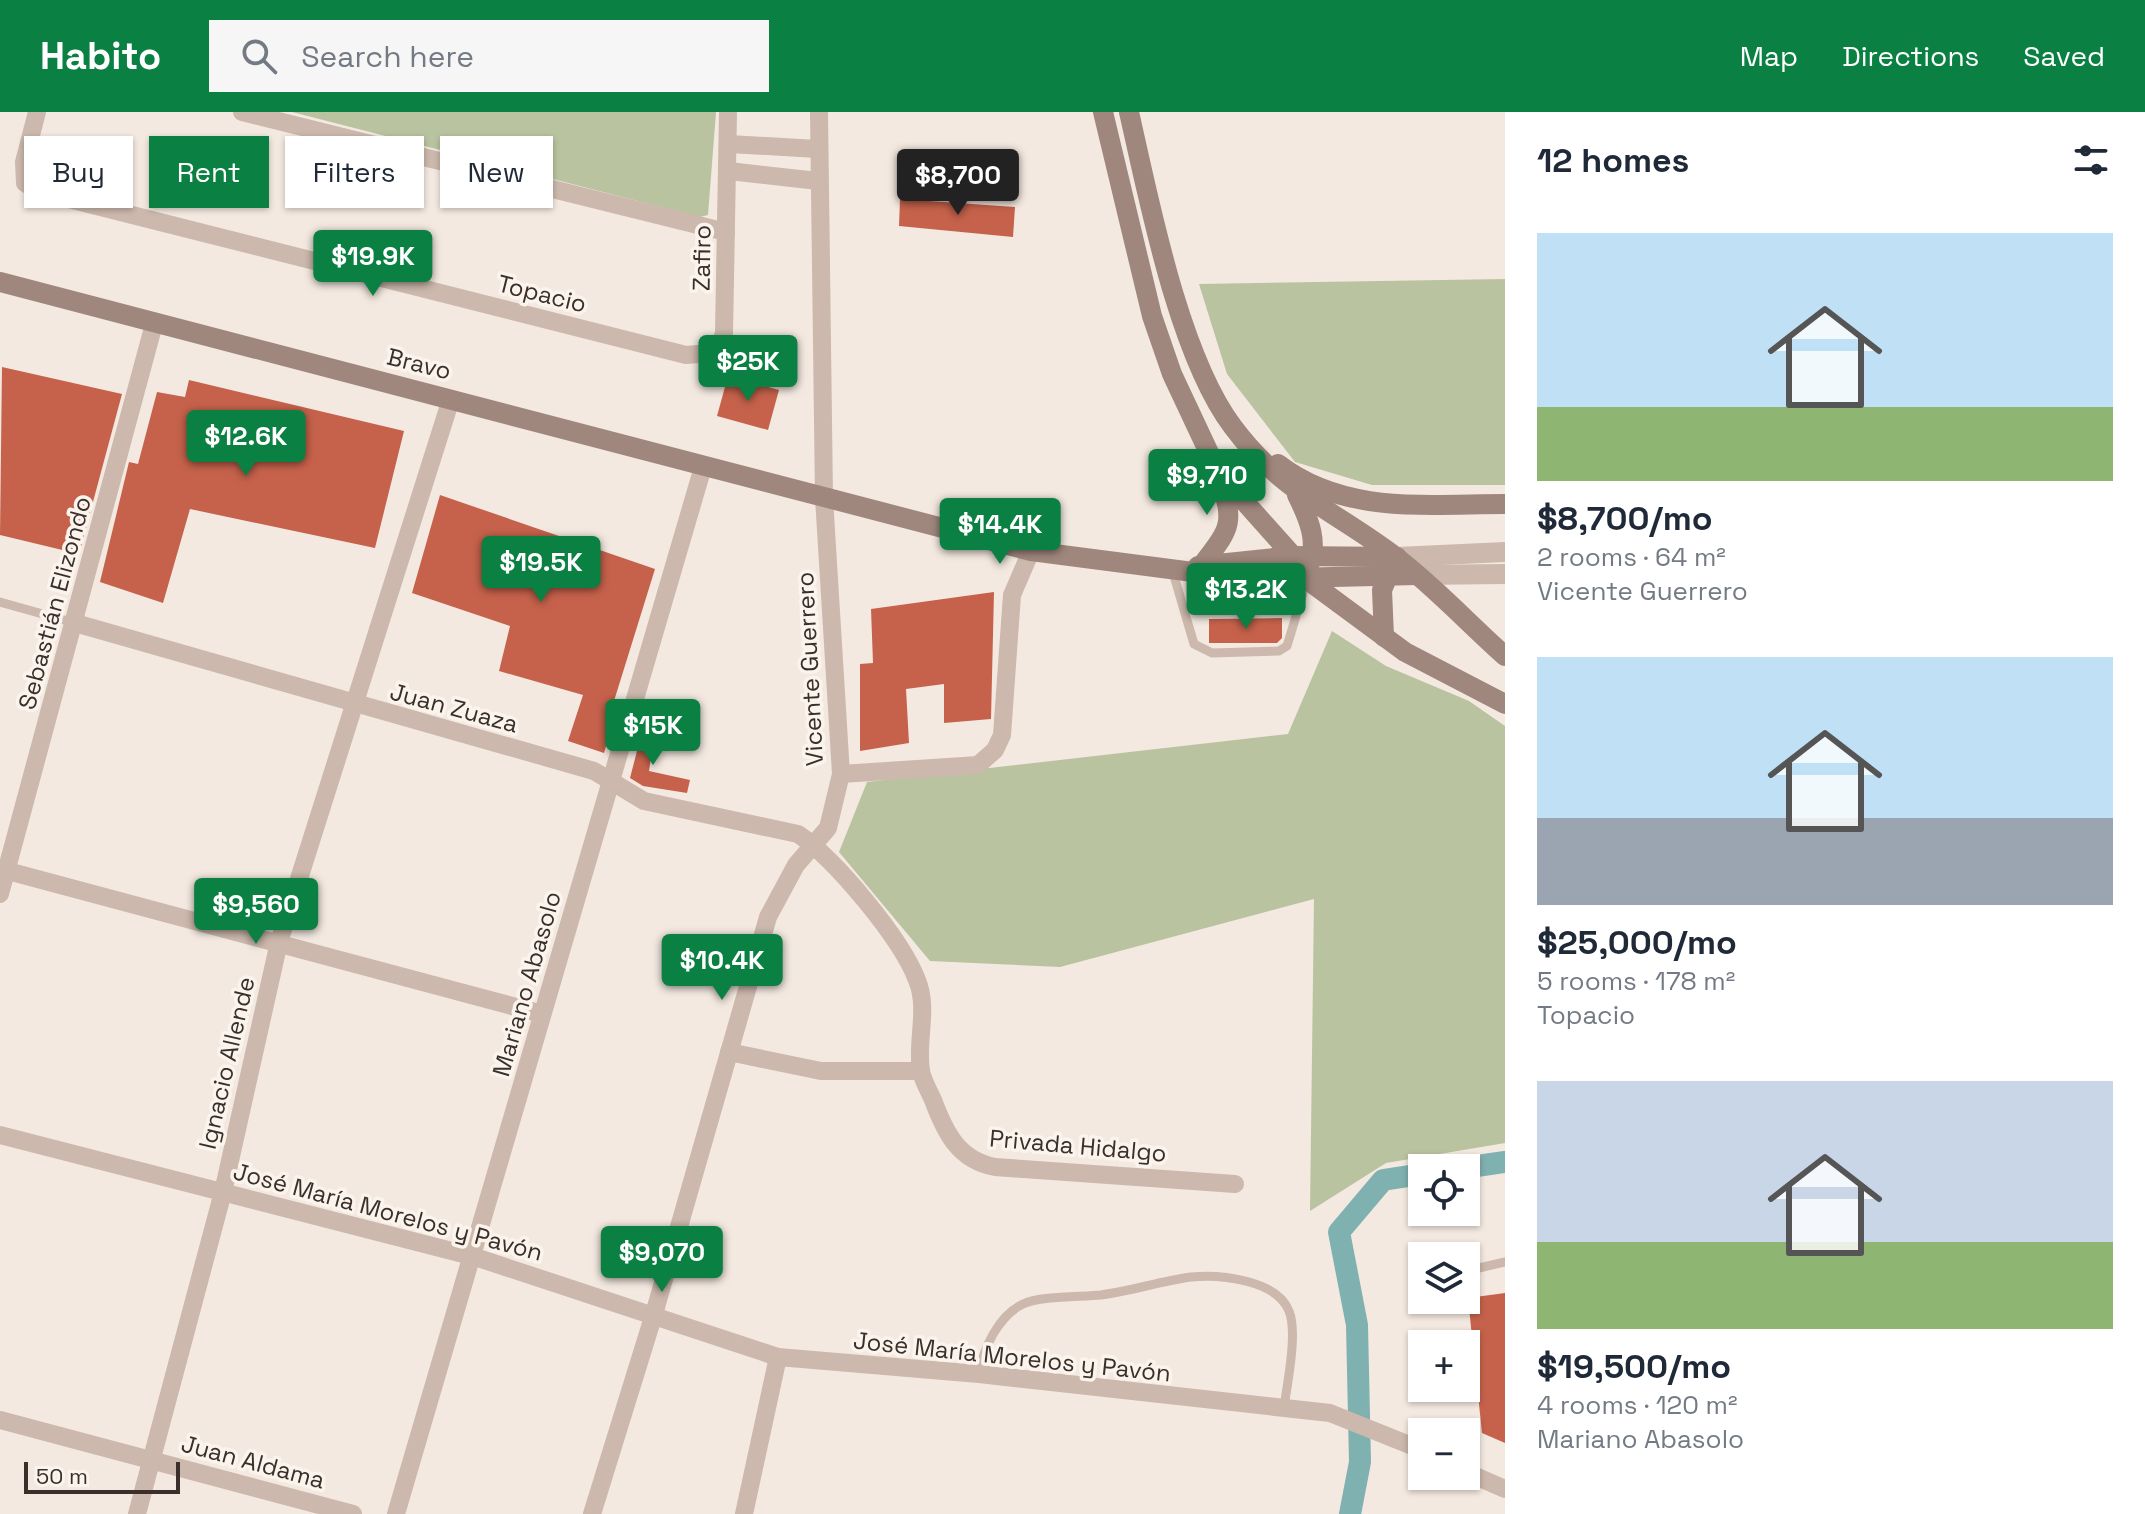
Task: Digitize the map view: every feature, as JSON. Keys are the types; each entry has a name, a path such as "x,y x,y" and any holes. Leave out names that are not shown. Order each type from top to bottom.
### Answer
{"main road":[{"path":"1103,112 1152,316 1172,374 1218,472 1231,511 1225,535 1187,567"},
{"path":"1129,112 1186,326 1201,367 1231,426 1268,467 1297,493 1392,566"},
{"name":"Bravo","path":"0,282 1031,551 1086,561 1187,567"},
{"path":"1231,426 1282,467 1320,489 1348,499 1392,503 1505,504"},
{"path":"1218,472 1303,557"},
{"path":"1297,493 1310,522 1303,557 1303,584"},
{"path":"1187,567 1303,557 1392,566 1417,575 1505,656"},
{"path":"1187,567 1247,579 1303,584 1392,566"},
{"path":"1384,637 1382,590 1392,566"},
{"path":"1303,584 1384,637 1505,704"}],"street":[{"name":"Topacio","path":"37,112 22,170 25,183 37,191 686,355 711,353"},
{"path":"242,112 726,232"},
{"name":"Zafiro","path":"711,353 720,345 724,333 728,112"},
{"name":"Vicente Guerrero","path":"592,1514 654,1314 768,917 780,889 828,828 841,774 824,498 819,112"},
{"path":"729,144 818,149"},
{"path":"729,171 818,181"},
{"name":"Sebastián Elizondo","path":"0,894 3,870 75,623 154,324"},
{"name":"Ignacio Allende","path":"137,1514 223,1192 279,942 451,399"},
{"name":"Mariano Abasolo","path":"396,1514 475,1257 542,1014 554,983 703,467"},
{"path":"841,774 978,765 995,750 1002,735 1012,595 1031,551"},
{"path":"1392,566 1505,552"},
{"path":"1417,575 1505,574"},
{"name":"Juan Zuaza","path":"75,623 594,771 644,801 798,834 815,845"},
{"path":"729,1052 821,1071 921,1071 919,982 890,932 815,845"},
{"path":"3,870 542,1014"},
{"name":"Privada Hidalgo","path":"921,1071 948,1135 969,1158 981,1164 1235,1184"},
{"name":"José María Morelos y Pavón","path":"0,1135 475,1257 778,1357 979,1374 1330,1413 1408,1443"},
{"path":"744,1514 778,1357"},
{"name":"Juan Aldama","path":"0,1420 353,1514"},
{"path":"1480,1478 1505,1489"}],"lane":[{"path":"1187,567 1194,644 1212,653 1279,651 1287,646 1303,584"},
{"path":"0,602 75,623"},
{"path":"1480,1268 1505,1262"},
{"path":"979,1374 982,1357 1001,1321 1024,1303 1105,1294 1193,1277 1244,1282 1276,1292 1290,1312 1291,1343 1284,1408"}],"green space":[{"path":"292,112 716,112 708,215 700,217 553,179 553,136 440,136 440,150 424,146 424,136 385,136"},
{"path":"1505,279 1505,485 1372,485 1295,462 1227,374 1199,284"},
{"path":"1332,631 1386,666 1469,701 1505,726 1505,1143 1440,1154 1408,1154 1408,1159 1386,1163 1310,1211 1314,899 1060,967 930,961 839,852 867,782 1288,734"}],"building":[{"path":"900,199 1015,207 1013,237 899,226"},
{"path":"2,367 122,394 79,554 0,535"},
{"path":"728,376 779,390 768,430 717,416"},
{"path":"189,380 404,431 375,548 190,509 163,603 100,582 129,462 138,464 157,392 185,397"},
{"path":"440,495 655,569 614,701 619,702 604,753 568,741 583,695 499,671 510,626 412,593"},
{"path":"994,592 991,719 944,723 944,684 906,689 909,743 860,751 860,664 873,663 871,609"},
{"path":"1282,618 1282,638 1277,643 1209,643 1209,619"},
{"path":"644,724 656,726 649,771 690,780 687,793 643,786 630,778"},
{"path":"1505,1293 1505,1443 1482,1433 1479,1402 1480,1330 1471,1330 1470,1314 1480,1314 1480,1296"}],"waterway":[{"path":"1480,1166 1505,1162"},
{"path":"1350,1514 1360,1462 1357,1325 1339,1232 1383,1180 1408,1176"}]}
